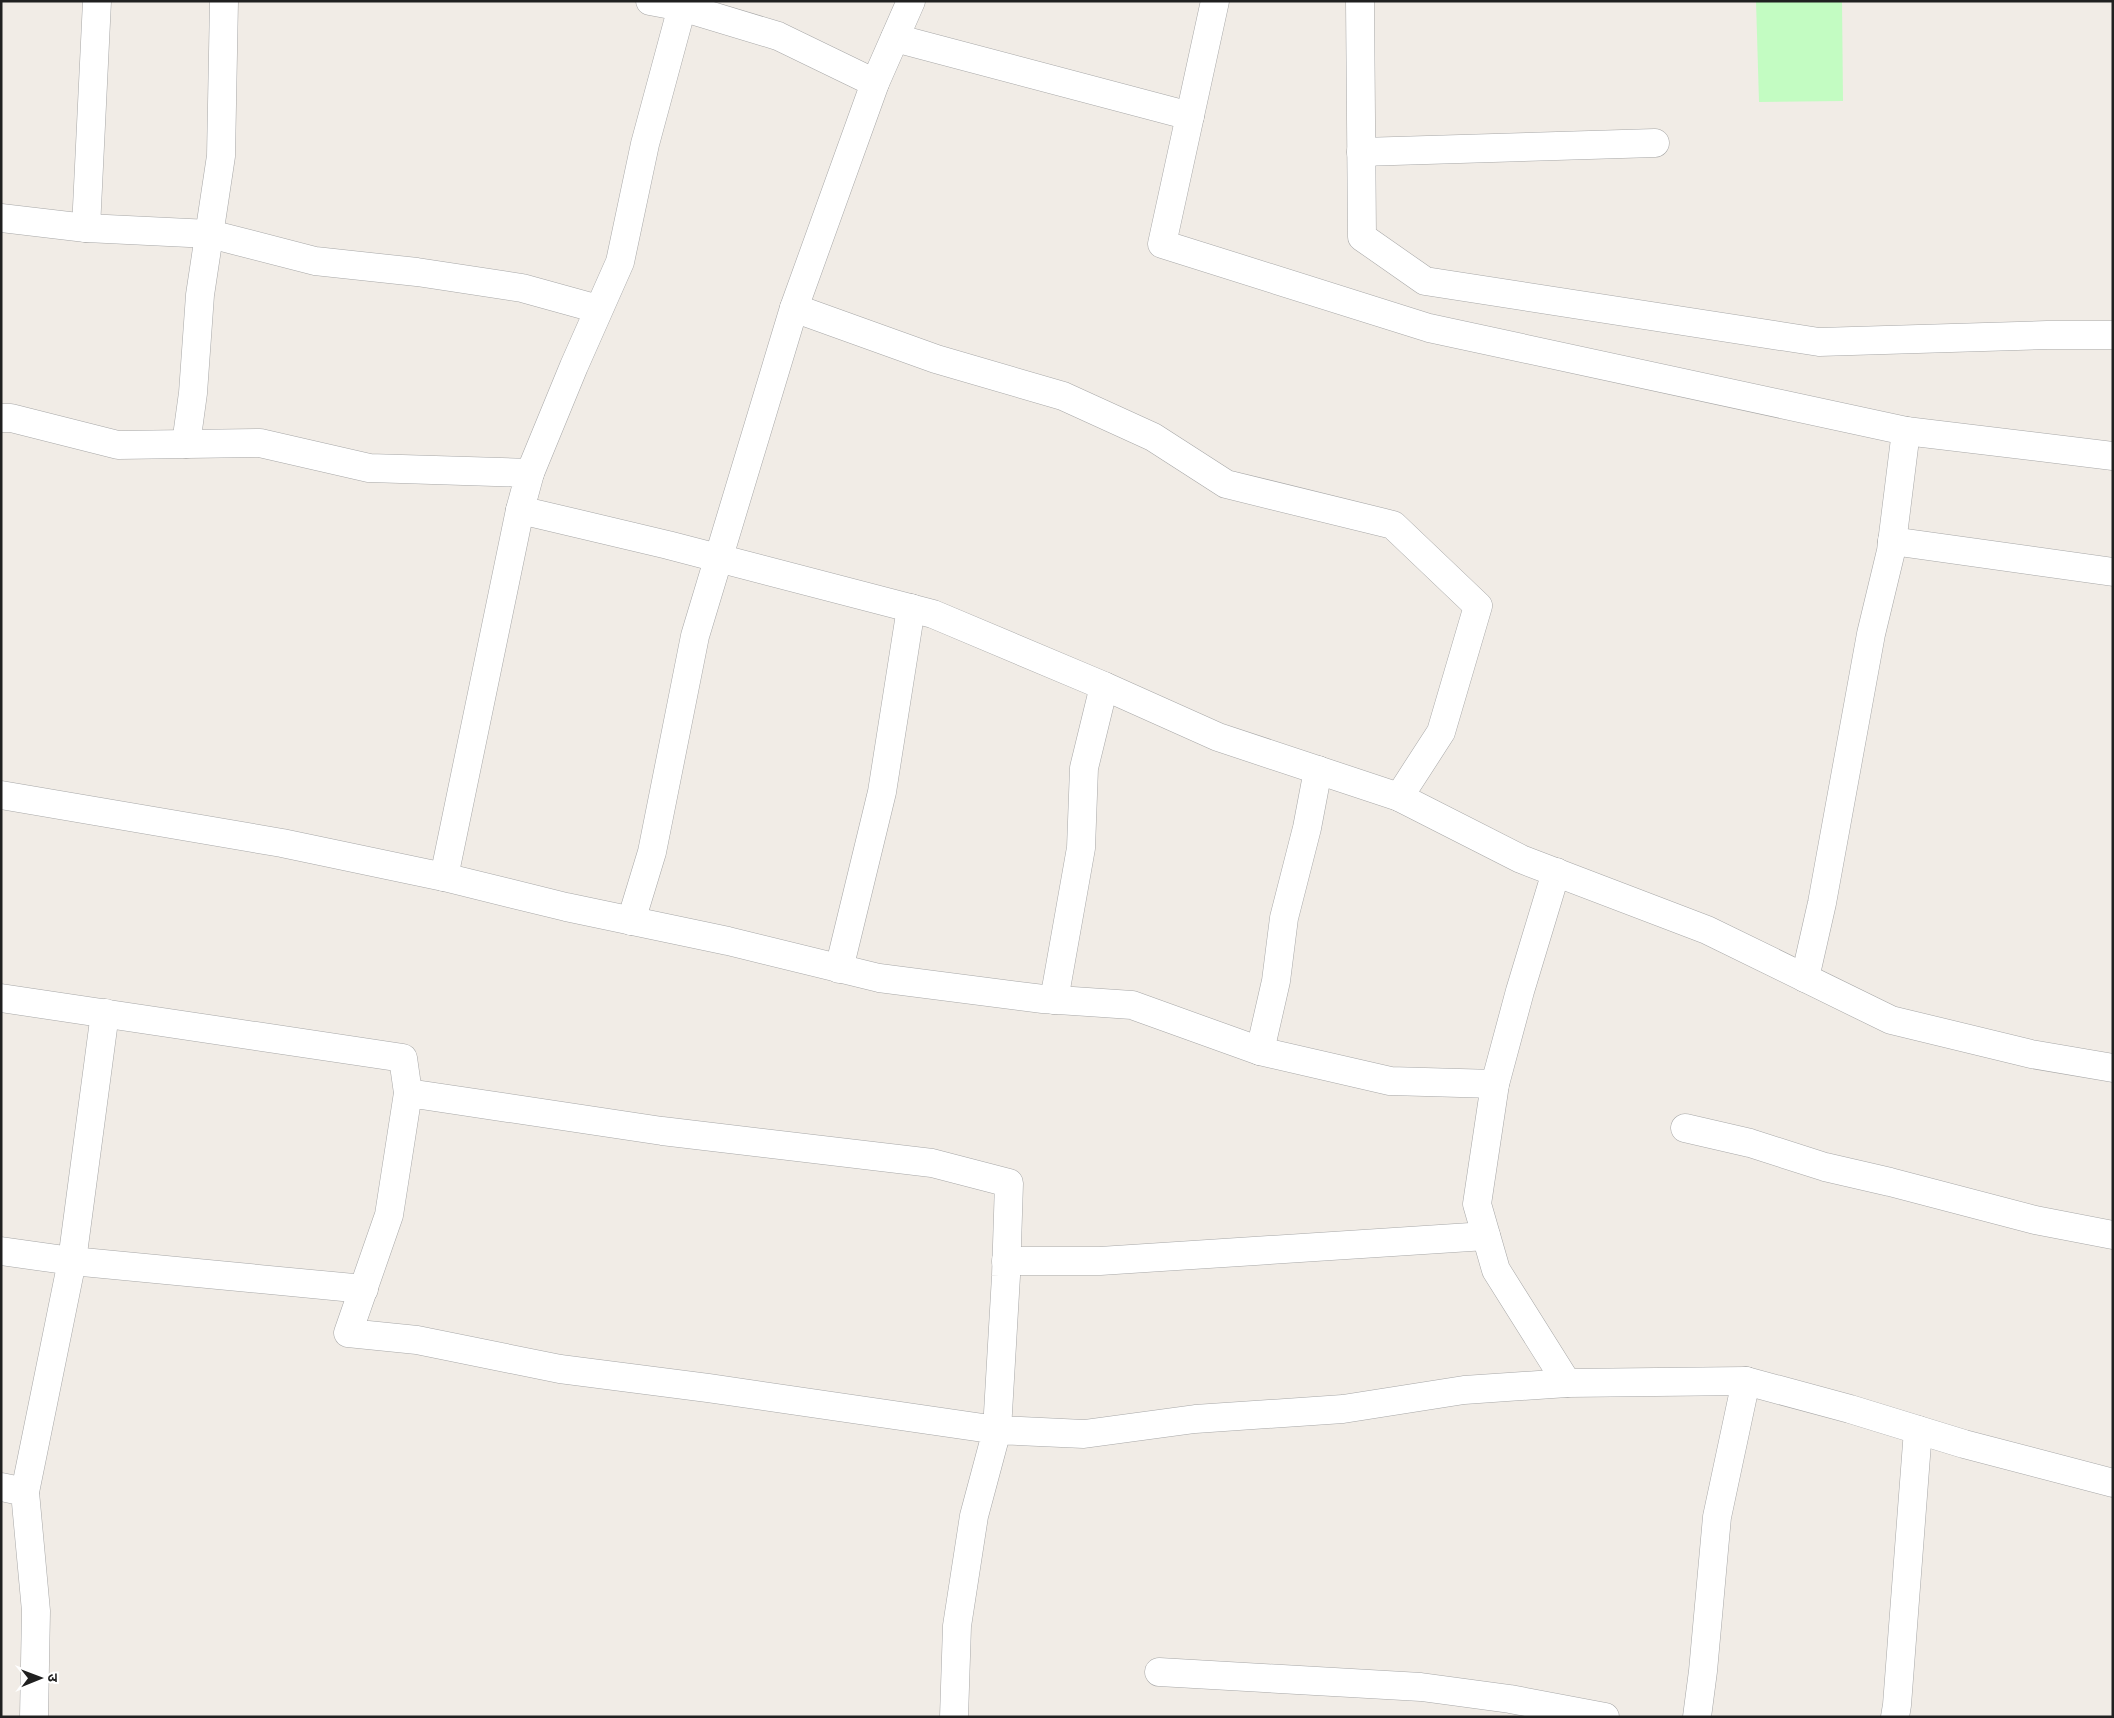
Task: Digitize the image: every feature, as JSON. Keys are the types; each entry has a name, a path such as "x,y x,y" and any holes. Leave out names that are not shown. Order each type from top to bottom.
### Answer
{"street":[{"path":"86,228 97,1"},
{"path":"186,444 193,393 200,295 220,156 224,1"},
{"path":"650,1 682,7 778,36 875,83"},
{"path":"631,921 652,852 695,636 794,308 875,83 911,1"},
{"path":"1215,1 1162,244 1429,328 1906,431 2113,456"},
{"path":"1360,1 1362,237 1425,281 1819,342 2047,335 2113,335"},
{"path":"444,877 520,510 530,472 598,309 620,262 645,144 682,7"},
{"path":"895,38 1190,116"},
{"path":"1362,152 1654,143"},
{"path":"1,218 86,228 210,234 315,261 417,272 522,288 598,309"},
{"path":"794,308 936,359 1063,396 1153,437 1226,484 1393,526 1478,606 1441,732 1399,797"},
{"path":"1,418 11,418 118,446 260,443 369,468 530,472"},
{"path":"1805,978 1822,903 1871,634 1892,540 1906,431"},
{"path":"520,510 718,558 933,614 1104,686 1218,737 1399,797 1521,859 1707,930 1891,1020 2032,1054 2113,1068"},
{"path":"1892,540 2113,572"},
{"path":"839,968 882,792 911,608"},
{"path":"1054,1000 1081,848 1084,768 1104,686"},
{"path":"1260,1051 1276,981 1284,918 1307,828 1318,770"},
{"path":"1,796 282,843 444,877 566,907 728,941 879,978 1054,1000 1132,1005 1260,1051 1390,1080 1495,1084"},
{"path":"1556,872 1520,991 1495,1084 1476,1204 1496,1270 1567,1383"},
{"path":"1,998 403,1058 408,1093 389,1215 348,1332 417,1340 560,1369 718,1389 997,1430 1084,1434 1195,1419 1343,1409 1464,1390 1567,1383 1746,1381 2113,1483"},
{"path":"34,1717 36,1611 13,1490 72,1261 105,1013"},
{"path":"408,1093 662,1131 932,1163 1009,1183 997,1430 974,1516 957,1626 954,1717"},
{"path":"1685,1128 1750,1143 1825,1168 1890,1182 2035,1220 2113,1235"},
{"path":"1006,1261 1100,1261 1486,1236"},
{"path":"1,1251 72,1261 364,1289"},
{"path":"1697,1717 1717,1517 1746,1381"},
{"path":"1895,1717 1918,1430"},
{"path":"1159,1672 1421,1688 1510,1699 1605,1717"}],"green space":[{"path":"1756,1 1842,1 1843,101 1759,102"}]}
